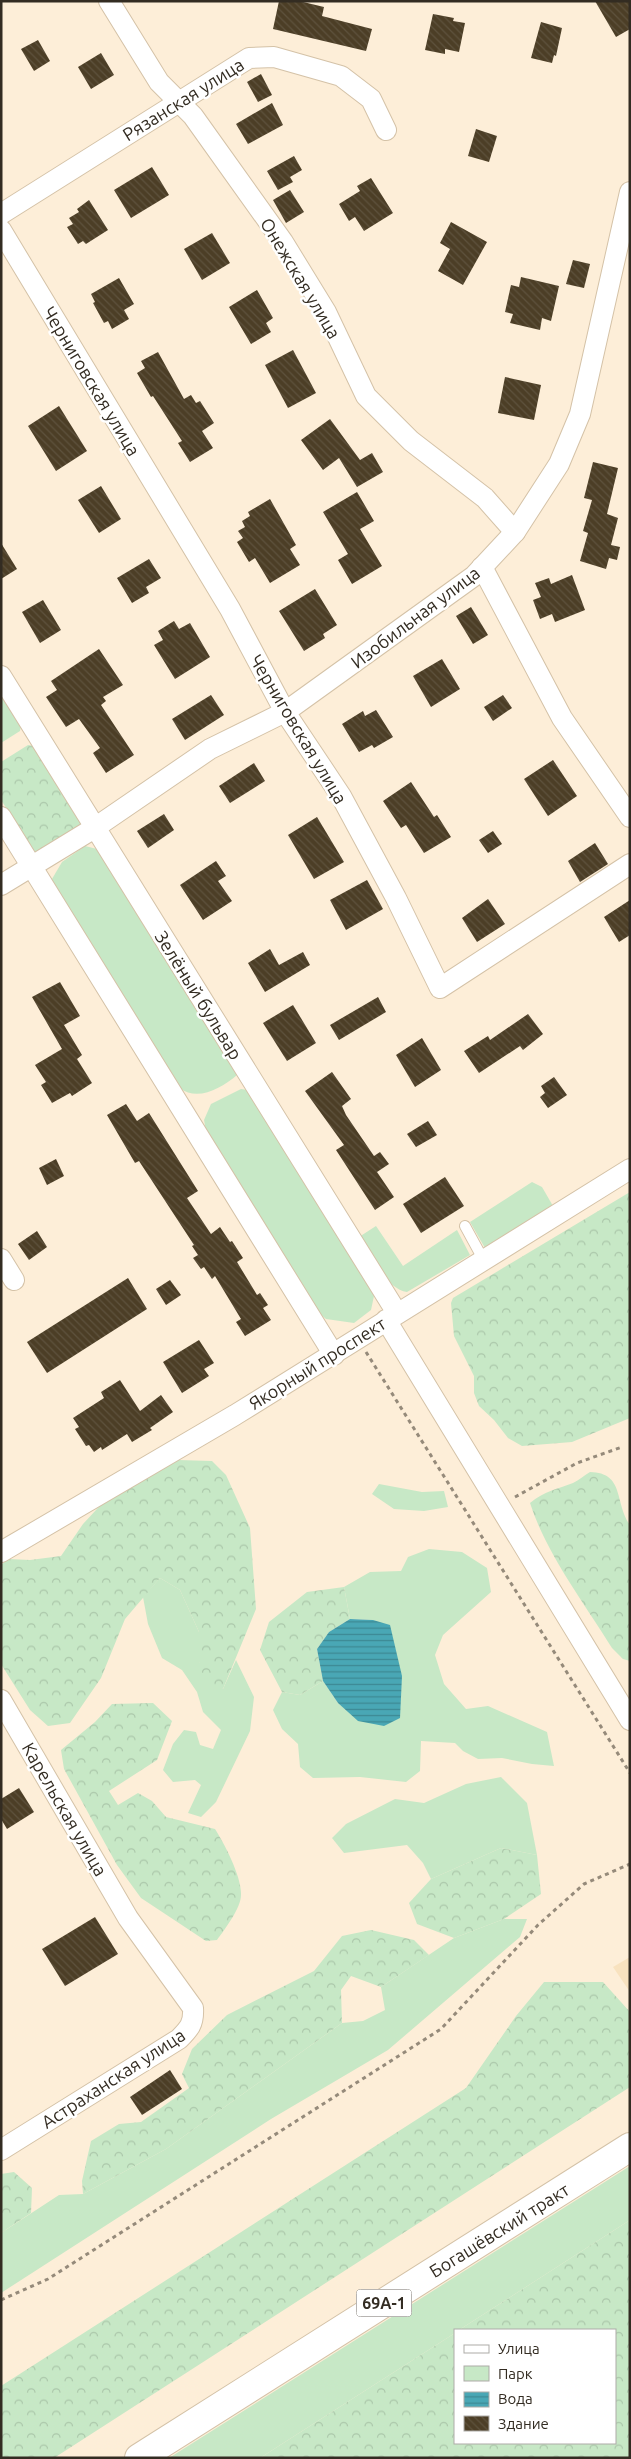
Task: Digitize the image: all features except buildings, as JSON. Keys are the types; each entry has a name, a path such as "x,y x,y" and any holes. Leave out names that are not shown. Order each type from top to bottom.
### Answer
{"main road":[{"name":"Богашёвский тракт","path":"139,2458 630,2147"}],"street":[{"name":"Онежская улица","path":"109,1 159,82 194,116 283,242 326,312 366,396 411,441 485,498 515,532"},
{"name":"Рязанская улица","path":"1,214 249,58 274,57 341,76 371,99 386,130"},
{"name":"Изобильная улица","path":"1,886 96,827 210,750 285,712 410,624 474,576 515,532 559,464 580,414 630,192"},
{"name":"Черниговская улица","path":"1,230 230,609 285,712 340,796 396,898 440,988 630,864"},
{"path":"482,567 562,718 630,817"},
{"name":"Зелёный бульвар","path":"1,676 96,827 392,1317 500,1506 630,1720"},
{"path":"1,817 334,1355"},
{"name":"Якорный проспект","path":"1,1552 334,1355 483,1259 630,1169"},
{"path":"1,1259 14,1280"},
{"name":"Карельская улица","path":"1,1700 128,1918"},
{"name":"Астраханская улица","path":"1,2150 178,2039 191,2027 193,2008 128,1918"}],"lane":[{"path":"464,1226 483,1259"}],"path":[{"path":"358,1339 630,1772"},
{"path":"500,1506 577,1463 622,1447"},
{"path":"1,2300 48,2279 441,2028 538,1925 577,1890 584,1884 630,1864"}],"shaded area":[{"path":"630,1957 630,1992 613,1967"}],"green space":[{"path":"1,692 21,725 20,731 1,743"},
{"path":"28,745 38,747 86,824 37,855 1,800 1,762"},
{"path":"85,846 97,849 237,1069 237,1075 217,1089 194,1094 180,1088 55,887 52,879 62,862"},
{"path":"241,1089 248,1090 372,1287 374,1296 371,1310 354,1323 326,1319 319,1313 206,1131 204,1120 211,1104"},
{"path":"532,1182 542,1187 553,1206 485,1248 470,1222"},
{"path":"630,1192 630,1418 572,1442 522,1446 508,1438 494,1420 479,1406 474,1393 474,1376 454,1336 451,1303 453,1298"},
{"path":"376,1226 403,1266 457,1230 470,1255 407,1292 400,1290 392,1285 379,1270 359,1237"},
{"path":"178,1460 212,1461 226,1475 250,1528 256,1609 223,1689 204,1681 199,1662 199,1632 180,1590 160,1578 125,1619 101,1678 70,1723 48,1726 30,1710 1,1664 1,1565 8,1559 30,1560 61,1556 83,1524 109,1496"},
{"path":"590,1472 609,1477 614,1483 630,1525 630,1661 623,1659 612,1648 578,1596 546,1540 530,1503 546,1493 573,1483"},
{"path":"379,1484 422,1492 444,1491 448,1507 424,1511 394,1509 372,1494"},
{"path":"429,1549 462,1552 487,1568 491,1592 443,1635 435,1655 444,1684 466,1709 488,1706 547,1732 554,1766 502,1758 478,1759 463,1751 455,1743 421,1741 420,1771 406,1782 360,1777 313,1778 300,1767 298,1744 282,1729 273,1710 282,1692 300,1695 323,1681 338,1703 373,1620 350,1619 344,1587 370,1572 401,1571 408,1557"},
{"path":"160,1578 180,1590 199,1632 199,1662 223,1689 236,1660 254,1697 250,1731 216,1802 201,1817 188,1813 201,1785 195,1780 173,1782 163,1770 173,1744 184,1730 196,1732 200,1745 213,1749 221,1730 203,1712 197,1692 182,1670 162,1658 148,1624 143,1597"},
{"path":"344,1587 350,1619 329,1632 317,1649 323,1681 300,1695 282,1692 260,1650 269,1622 307,1592"},
{"path":"153,1703 172,1721 157,1760 109,1791 118,1805 138,1793 152,1801 166,1817 215,1829 236,1870 241,1888 236,1912 217,1940 206,1941 141,1898 117,1865 64,1769 61,1750 95,1722 112,1704"},
{"path":"501,1777 527,1803 537,1855 501,1848 431,1879 423,1863 407,1845 344,1853 332,1838 346,1824 395,1799 424,1803 466,1784"},
{"path":"501,1848 537,1855 541,1894 504,1919 454,1938 417,1924 409,1903 431,1879"},
{"path":"504,1919 527,1919 520,1937 388,2050 271,2119 1,2293 1,2233 59,2195 83,2194 166,2149 342,2023 363,2021 385,2010 381,1987 454,1938"},
{"path":"371,1930 414,1940 429,1955 381,1987 351,1976 341,1990 342,2023 166,2149 83,2194 82,2181 91,2141 119,2124 141,2122 189,2088 182,2074 192,2049 227,2015 314,1971 342,1936"},
{"path":"544,1982 603,1982 630,2012 630,2087 54,2458 1,2458 1,2386 466,2088 516,2016"},
{"path":"630,2166 630,2220 461,2329 454,2329 454,2334 260,2458 169,2458"},
{"path":"14,2172 32,2188 31,2213 1,2233 1,2174"},
{"path":"630,2220 630,2458 260,2458 454,2334 454,2444 616,2444 616,2329 461,2329"}],"water":[{"path":"350,1619 373,1620 390,1625 402,1676 400,1718 384,1726 358,1721 338,1703 323,1681 317,1649 329,1632"}]}
